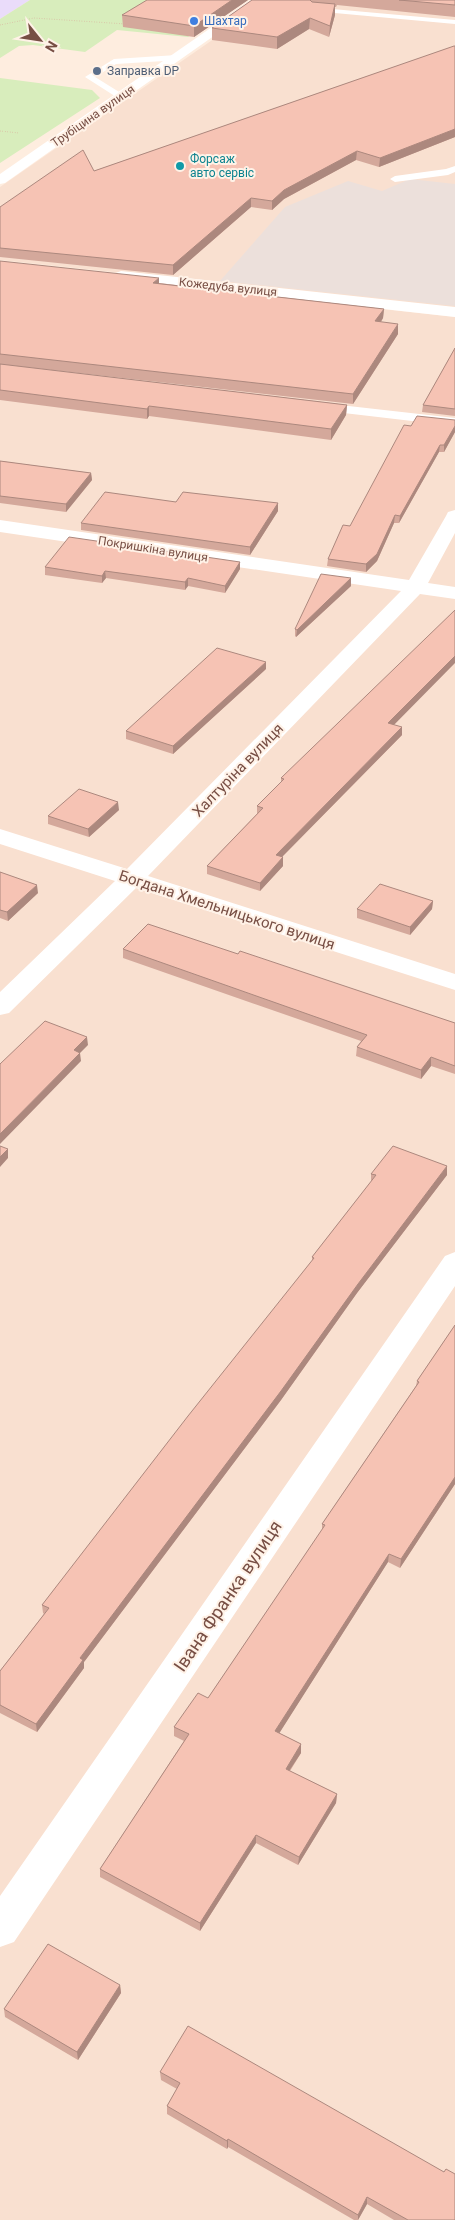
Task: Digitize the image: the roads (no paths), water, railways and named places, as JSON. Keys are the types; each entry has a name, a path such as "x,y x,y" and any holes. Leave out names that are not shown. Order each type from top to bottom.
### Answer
{"street":[{"name":"Трубіцина вулиця","path":"0,180 259,0"},
{"name":"Кожедуба вулиця","path":"109,274 455,312"},
{"name":"Халтуріна вулиця","path":"0,1007 131,879 415,588 455,516"},
{"name":"Покришкіна вулиця","path":"3,530 455,593"},
{"name":"Богдана Хмельницького вулиця","path":"0,836 455,982"},
{"name":"Івана Франка вулиця","path":"0,1929 455,1263"}],"lane":[{"path":"313,9 455,22"},
{"path":"121,97 89,77 114,62 177,58"},
{"path":"395,178 448,172 455,169"},
{"path":"307,405 455,422"}],"place":[{"name":"Шахтар","path":"194,21"},
{"name":"Заправка DP","path":"97,71"},
{"name":"Форсаж авто сервіс","path":"180,166"}]}
